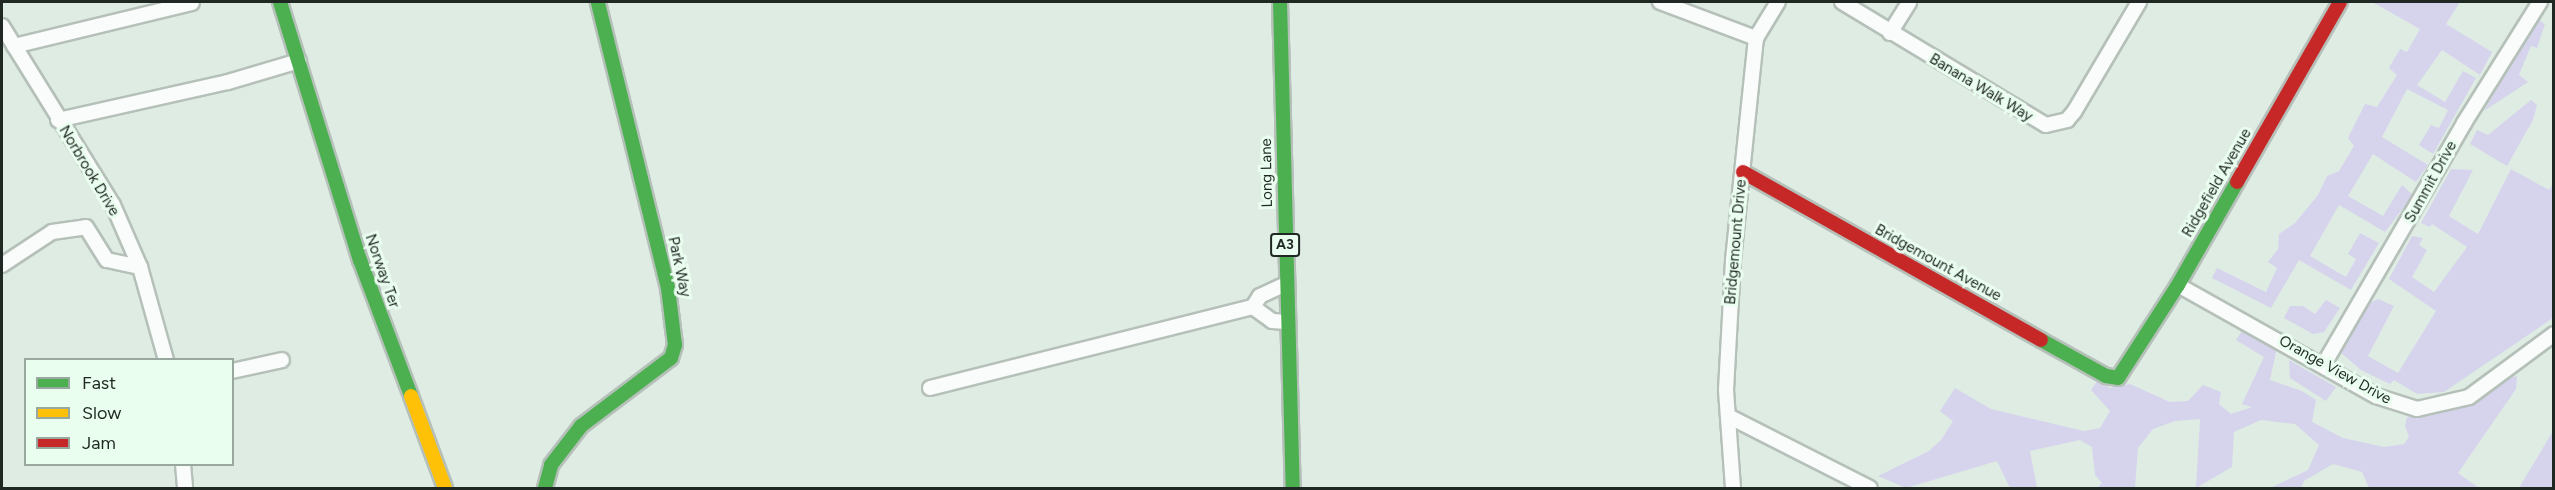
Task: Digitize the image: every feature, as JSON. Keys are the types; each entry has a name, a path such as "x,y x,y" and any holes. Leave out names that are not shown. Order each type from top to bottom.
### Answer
{"street":[{"name":"Norway Ter","path":"280,2 360,260 445,489"},
{"name":"Park Way","path":"544,489 551,465 581,426 671,358 675,345 668,288 598,2"},
{"name":"Long Lane","path":"1280,2 1293,489"},
{"path":"1660,2 1756,38"},
{"name":"Bridgemount Drive","path":"1733,489 1728,416 1733,260 1756,38 1778,2"},
{"name":"Banana Walk Way","path":"1842,2 2036,122 2056,124 2074,112 2139,2"},
{"path":"1890,33 1909,2"},
{"name":"Ridgefield Avenue","path":"2118,378 2126,372 2178,285 2340,2"},
{"name":"Summit Drive","path":"2324,364 2464,123 2540,2"},
{"path":"14,46 192,3"},
{"name":"Norbrook Drive","path":"2,26 58,120 113,205 140,267 164,358"},
{"path":"58,120 228,82 299,61"},
{"name":"Bridgemount Avenue","path":"1743,172 2106,376 2118,378"},
{"path":"2,265 52,232 86,227 107,260 140,267"},
{"path":"930,388 1252,307 1260,296 1286,284"},
{"name":"Orange View Drive","path":"2178,285 2324,364 2376,396 2417,409 2469,397 2553,334"},
{"path":"1252,307 1272,321 1287,322"},
{"path":"234,371 282,360"},
{"path":"1728,416 1870,489"},
{"path":"183,466 185,489"}],"shaded area":[{"path":"2372,2 2460,2 2446,24 2492,52 2480,75 2442,50 2417,85 2445,102 2463,71 2476,78 2433,154 2419,145 2431,125 2439,128 2448,110 2407,89 2382,137 2428,165 2416,182 2373,154 2348,196 2383,216 2402,185 2413,195 2385,232 2339,205 2310,256 2346,277 2356,259 2348,254 2360,233 2379,243 2351,290 2299,260 2271,308 2212,278 2217,268 2266,292 2277,268 2268,262 2278,249 2279,234 2295,223 2318,195 2327,176 2339,171 2354,146 2348,138 2365,104 2377,107 2397,75 2389,68 2400,49 2407,52 2420,29"},
{"path":"2536,18 2545,24 2537,48 2531,46 2519,75 2528,82 2484,111"},
{"path":"2531,100 2537,105 2533,120 2507,166 2470,144 2477,130 2488,135"},
{"path":"2451,169 2473,170 2449,216 2478,234 2511,169 2549,190 2553,184 2553,318 2444,392 2417,394 2394,380 2390,384 2361,370 2340,352 2370,303 2378,299 2394,306 2368,356 2398,373 2436,311 2389,279 2412,236 2423,238 2419,245 2427,250 2412,277 2434,292 2467,247 2432,224 2430,227 2421,223"},
{"path":"2326,300 2340,308 2324,332 2313,334 2284,318 2290,306 2303,306 2315,314"},
{"path":"2243,329 2277,348 2270,380 2302,391 2316,400 2312,422 2343,438 2384,447 2404,444 2409,437 2405,426 2407,417 2429,416 2471,403 2501,380 2517,376 2516,389 2458,473 2479,488 2369,488 2362,472 2333,464 2304,481 2301,488 2270,488 2308,470 2319,445 2295,424 2261,420 2234,432 2232,467 2196,488 2200,419 2175,421 2153,429 2138,448 2135,488 2097,488 2102,483 2095,475 2092,447 2080,440 2030,451 2037,488 2010,488 1997,461 1906,488 1878,476 1929,451 1941,440 1953,421 1940,411 1955,388 1991,409 2084,431 2100,428 2110,411 2091,390 2098,380 2110,388 2130,384 2170,402 2188,401 2203,385 2221,392 2219,404 2231,414 2252,407 2242,404 2264,357 2236,340"},
{"path":"2289,360 2336,387 2326,401 2290,378"},
{"path":"2553,431 2553,488 2519,488"}],"traffic: fast":[{"path":"280,2 360,260 411,396"},
{"path":"545,488 551,465 581,426 671,358 675,345 668,288 598,2"},
{"path":"1280,2 1293,488"},
{"path":"2041,340 2106,376 2118,378 2178,285 2237,182"}],"traffic: slow":[{"path":"411,396 445,488"}],"traffic: jam":[{"path":"2237,182 2340,2"},
{"path":"1743,172 2041,340"}]}
